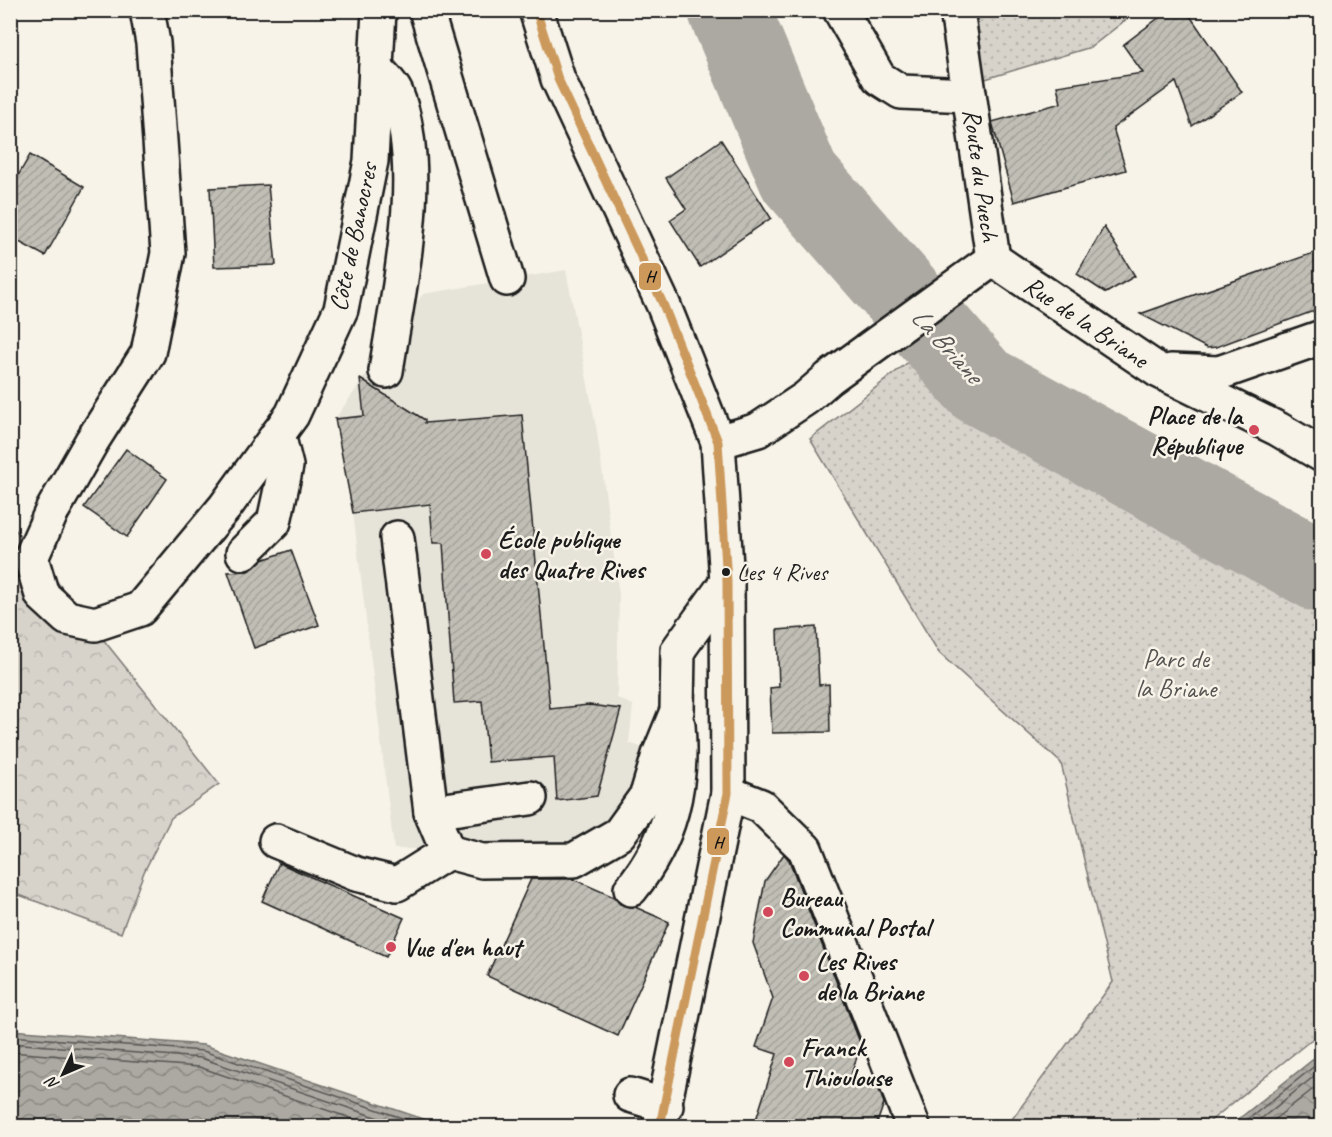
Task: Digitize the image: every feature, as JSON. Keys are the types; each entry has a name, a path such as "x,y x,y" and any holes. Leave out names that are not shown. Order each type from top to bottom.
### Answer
{"street":[{"name":"Côte de Banocres","path":"147,10 153,43 168,253 148,353 92,441 52,511 31,558 42,595 68,618 95,624 140,609 225,507 292,415 341,309 371,160 379,10"},
{"path":"426,10 507,279"},
{"path":"536,10 558,79 663,304 718,442 727,582 728,794 663,1116 630,1095"},
{"path":"840,10 879,78 901,92 969,95"},
{"name":"Route du Puech","path":"718,442 758,430 806,398 829,378 983,265 969,95 957,10"},
{"path":"376,68 395,91 406,128 409,220 386,371"},
{"name":"Rue de la Briane","path":"983,265 1159,371 1219,373 1322,337"},
{"path":"1159,371 1278,429 1322,454"},
{"path":"243,553 274,522 286,466 278,434"},
{"path":"397,538 431,812 448,852"},
{"path":"631,888 652,862 669,822 681,759 677,711 678,650 727,582"},
{"path":"276,841 356,874 397,884 448,852 482,861 574,860 619,834 647,795 659,755 677,711"},
{"path":"728,794 760,806 805,849 913,1126"},
{"path":"431,812 530,798"}],"shaded area":[{"name":"École publique des Quatre Rives","path":"566,270 597,432 619,595 617,698 633,705 629,743 643,748 630,801 585,844 531,849 394,849 353,512 335,419 423,294"}],"green space":[{"path":"974,11 1137,11 1091,47 982,80"},
{"name":"Parc de la Briane","path":"915,357 972,394 1321,587 1321,1032 1204,1126 1007,1126 1113,982 1061,763 939,653 810,439"},
{"path":"10,523 219,784 171,818 144,872 121,933 11,892"}],"water":[{"path":"10,1030 204,1045 444,1126 11,1126"},
{"path":"1321,1053 1321,1126 1230,1126"}],"building":[{"path":"1169,10 1186,10 1242,92 1192,126 1176,82 1113,128 1126,170 1014,202 992,122 1061,103 1057,86 1143,73 1123,45"},
{"path":"721,140 771,218 700,267 670,220 686,209 666,178"},
{"path":"30,155 84,187 45,256 10,237 10,190"},
{"path":"268,185 276,265 214,267 210,188"},
{"path":"1104,227 1135,276 1106,293 1077,274"},
{"path":"1322,250 1322,308 1216,347 1207,348 1140,314"},
{"path":"360,379 425,420 425,423 522,415 550,709 589,705 621,709 597,796 557,801 554,757 488,762 482,701 454,703 443,543 433,543 430,504 353,513 335,419 364,416"},
{"path":"126,449 167,479 127,537 84,507"},
{"path":"291,550 319,625 254,648 228,572 248,571 262,560"},
{"path":"816,627 819,685 829,684 830,732 772,733 770,688 779,687 777,630"},
{"name":"Les Rives de la Briane","path":"784,854 789,860 861,1045 850,1078 878,1087 884,1103 876,1126 754,1126 777,1054 756,1047 773,998 753,943 765,881"},
{"path":"279,863 404,918 386,957 262,901"},
{"path":"531,879 573,879 614,897 620,904 635,907 669,922 618,1036 487,976"}],"waterway":[{"name":"La Briane","path":"729,10 799,177 981,385 1322,572"}],"transit line":[{"name":"H","path":"536,10 558,79 663,304 718,442 727,582 728,793 660,1126"}],"place":[{"name":"Place de la République","path":"1254,430"},
{"name":"École publique des Quatre Rives","path":"486,554"},
{"name":"Les 4 Rives","path":"726,572"},
{"name":"Bureau Communal Postal","path":"768,912"},
{"name":"Vue d'en haut","path":"391,947"},
{"name":"Les Rives de la Briane","path":"804,976"},
{"name":"Franck Thioulouse","path":"789,1062"}]}
